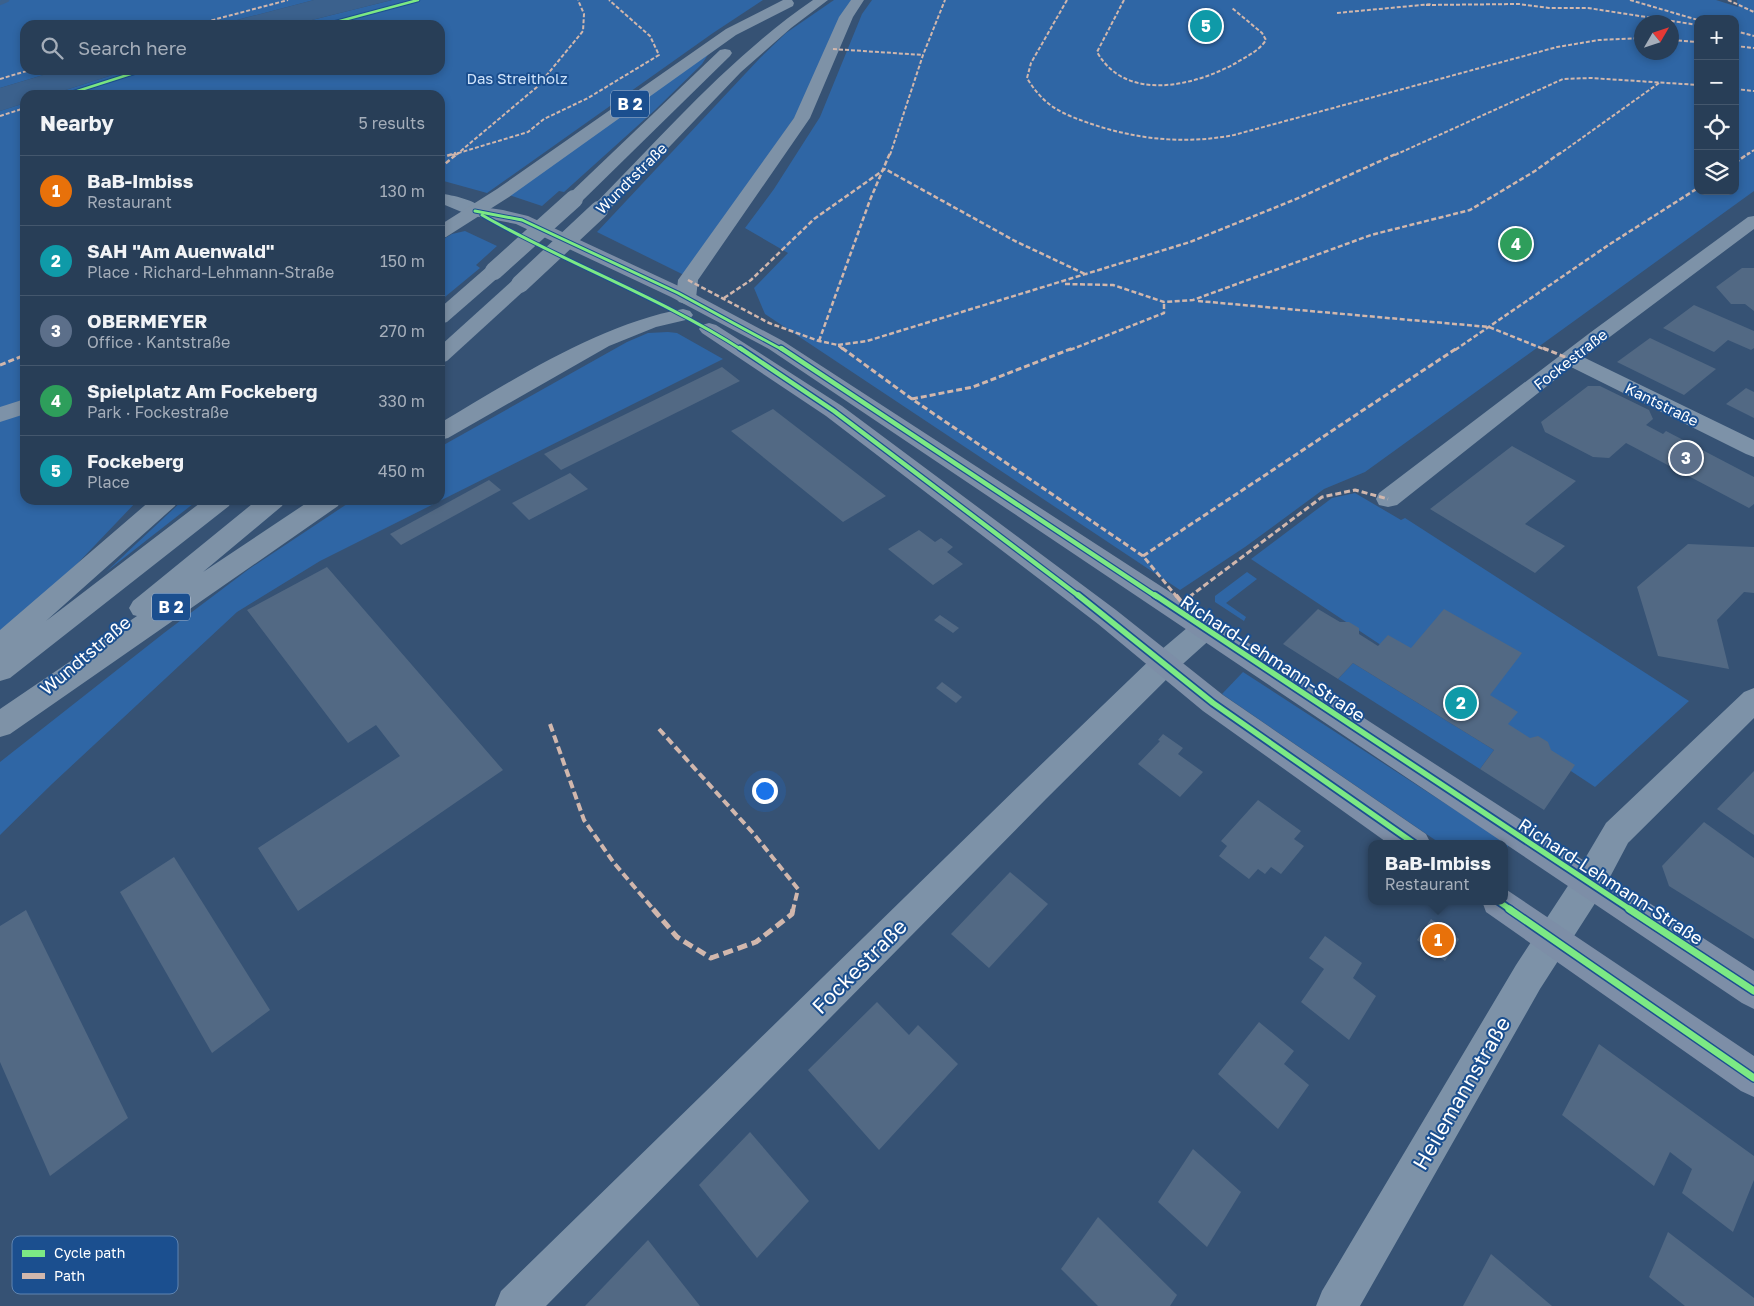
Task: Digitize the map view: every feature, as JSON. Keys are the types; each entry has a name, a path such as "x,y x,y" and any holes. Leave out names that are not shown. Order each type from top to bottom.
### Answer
{"highway":[{"name":"Wundtstraße","path":"445,352 599,210 736,69 780,30 822,0"},
{"path":"445,430 606,339 684,306 688,280 802,118 846,17 858,0"},
{"name":"Wundtstraße","path":"445,314 574,199 723,55 791,2"},
{"name":"B 2","path":"445,231 731,32 791,2"},
{"path":"0,646 160,505"},
{"name":"Wundtstraße","path":"0,670 214,505"},
{"name":"Wundtstraße","path":"7,719 267,505"},
{"name":"B 2","path":"7,719 322,505"}],"main road":[{"name":"Richard-Lehmann-Straße","path":"475,211 522,220 684,306 776,346 1754,991"},
{"name":"Richard-Lehmann-Straße","path":"684,306 749,354 834,411 1107,617 1213,703 1409,840"},
{"path":"1504,905 1754,1078"}],"street":[{"path":"445,199 475,211"},
{"name":"Fockestraße","path":"1388,499 1570,358 1754,221"},
{"name":"Kantstraße","path":"1570,358 1754,449"},
{"path":"0,415 20,408"},
{"name":"Fockestraße","path":"516,1306 1165,663 1204,629"},
{"name":"Heilemannstraße","path":"1337,1306 1552,939 1589,883 1617,833 1754,700"}],"green space":[{"path":"0,0 314,0 237,20 20,20 20,75 43,75 0,88"},
{"name":"Das Streitholz","path":"392,0 763,0 713,33 487,193 445,181 445,90 66,90 112,75 445,75 445,20 312,20"},
{"path":"834,0 853,0 795,117 684,275 597,232 760,58 786,33"},
{"path":"872,0 1716,0 1738,7 1737,0 1754,0 1754,191 1365,472 1324,489 1245,547 1180,590 765,314 754,288 788,253 745,228 774,189 820,117 862,14"},
{"path":"711,50 702,64 655,110 564,192 559,191 542,206 509,195"},
{"path":"20,105 20,505 133,505 76,565 0,633 0,111"},
{"path":"465,231 497,246 476,265 480,268 445,297 445,238 452,234"},
{"path":"648,333 677,333 723,359 445,498 445,444 627,342"},
{"path":"1355,493 1401,520 1405,518 1689,701 1595,787 1251,559 1332,498"},
{"path":"178,505 192,505 106,572"},
{"path":"345,505 432,505 320,561 237,612 52,784 0,835 0,762 249,569"},
{"path":"1247,572 1257,579 1226,603 1246,617 1244,621 1215,602 1215,596"},
{"path":"1353,663 1494,750 1480,769 1338,679"},
{"path":"1243,672 1501,840 1435,840 1222,694"}],"shaded area":[{"path":"314,0 392,0 312,20 237,20"},
{"path":"43,75 112,75 66,90 20,90 20,105 0,111 0,88"}],"building":[{"path":"1742,268 1754,268 1754,311 1745,304 1731,304 1716,287"},
{"path":"1694,305 1754,331 1754,348 1751,350 1728,340 1714,352 1663,328"},
{"path":"1650,338 1716,369 1684,395 1617,362"},
{"path":"722,367 740,381 561,470 544,454"},
{"path":"1588,386 1600,386 1649,410 1653,419 1646,425 1663,434 1666,431 1754,477 1754,504 1749,508 1626,443 1609,458 1593,457 1545,432 1541,422"},
{"path":"1746,388 1754,392 1754,418 1726,404"},
{"path":"773,409 886,496 843,522 731,431"},
{"path":"1512,446 1576,481 1525,524 1565,546 1535,573 1430,509"},
{"path":"570,473 588,489 529,520 512,503"},
{"path":"489,480 501,490 401,545 390,534 445,505"},
{"path":"919,530 935,542 941,538 953,547 947,552 963,564 933,585 888,549"},
{"path":"1688,544 1754,547 1754,593 1744,592 1717,620 1729,669 1658,656 1637,587"},
{"path":"327,567 503,770 298,911 258,848 400,756 376,725 348,743 247,610"},
{"path":"1318,609 1340,622 1349,622 1359,628 1359,634 1378,646 1388,635 1411,648 1444,609 1522,653 1490,695 1518,712 1508,724 1530,738 1538,736 1548,742 1551,750 1575,765 1544,810 1480,769 1494,750 1353,663 1338,679 1283,644"},
{"path":"940,615 959,628 953,633 934,620"},
{"path":"942,682 962,697 956,703 936,688"},
{"path":"1163,734 1183,748 1178,754 1203,772 1180,797 1138,764 1160,741 1158,740"},
{"path":"1754,771 1754,835 1717,809"},
{"path":"1258,800 1301,831 1294,839 1304,846 1281,874 1271,867 1265,874 1258,869 1249,879 1219,856 1227,846 1221,841"},
{"path":"1704,822 1754,858 1754,939 1669,886 1662,866"},
{"path":"174,857 270,1010 212,1053 120,892"},
{"path":"1010,872 1048,904 989,968 951,934"},
{"path":"26,910 128,1118 50,1176 0,1062 0,926"},
{"path":"1431,919 1459,939 1445,961 1417,940"},
{"path":"1325,936 1362,963 1353,978 1376,996 1349,1040 1301,1002 1324,969 1309,958"},
{"path":"877,1002 909,1035 918,1025 958,1064 879,1150 808,1070"},
{"path":"1259,1022 1294,1051 1284,1064 1309,1085 1278,1129 1218,1074"},
{"path":"1599,1044 1754,1156 1754,1180 1733,1232 1682,1193 1692,1169 1670,1152 1654,1186 1562,1115"},
{"path":"750,1132 809,1201 757,1258 699,1185"},
{"path":"1193,1149 1241,1192 1207,1247 1158,1202"},
{"path":"1098,1217 1177,1295 1170,1306 1098,1306 1061,1269"},
{"path":"1668,1232 1754,1298 1754,1306 1685,1306 1649,1277"},
{"path":"648,1240 700,1306 585,1306"},
{"path":"1491,1254 1552,1306 1463,1306"}],"waterway":[{"path":"0,3 7,0"}],"marked path":[{"path":"213,20 288,0"},
{"path":"445,164 537,87 583,31 584,14 578,0"},
{"path":"445,157 528,132 544,119 588,98 659,55 650,36 609,0"},
{"path":"819,341 870,200 885,169 923,55 945,0"},
{"path":"1067,0 1031,63 1027,78 1033,88 1058,110 1092,124 1110,130 1169,140 1205,140 1263,129 1378,95 1557,47 1599,40 1634,38"},
{"path":"1124,0 1097,52 1106,65 1123,77 1145,84 1163,86 1180,84 1214,74 1261,48 1266,40 1262,33 1232,8"},
{"path":"1630,0 1694,19"},
{"path":"1728,0 1754,12"},
{"path":"1337,13 1432,4"},
{"path":"1426,5 1519,4 1549,8 1588,8 1694,24"},
{"path":"1739,32 1754,36"},
{"path":"1679,41 1694,42"},
{"path":"1739,46 1754,48"},
{"path":"833,49 923,55"},
{"path":"0,79 20,73"},
{"path":"838,345 867,341 1190,242 1301,197 1563,79 1591,78 1694,85"},
{"path":"1065,284 1113,285 1164,302 1193,300 1371,235 1470,210 1535,171 1659,83"},
{"path":"1739,89 1754,91"},
{"path":"0,116 20,110"},
{"path":"1739,160 1754,150"},
{"path":"724,298 751,280 814,219 885,169 1015,241 1087,275"},
{"path":"1143,556 1489,327 1610,244 1694,191"},
{"path":"688,280 769,323 819,341 838,345 912,399 1143,556 1191,614"},
{"path":"1198,301 1489,327 1570,359"},
{"path":"912,399 973,387 1164,313 1164,302"},
{"path":"0,365 20,357"},
{"path":"1199,618 1189,596 1322,497 1355,490 1388,499"},
{"path":"550,724 584,820 614,863 677,937 711,958 756,942 792,914 798,889 753,833 659,729"}],"cycle path":[{"path":"344,20 418,0"},
{"path":"81,90 127,75"},
{"path":"475,211 522,220 678,293 776,345 1754,991"},
{"path":"482,215 515,234 683,315 715,332 774,370 834,411 1107,617 1213,703 1409,840"},
{"path":"1504,905 1754,1078"}],"place":[{"name":"Fockeberg","path":"1206,26"},
{"name":"Spielplatz Am Fockeberg","path":"1516,244"},
{"name":"OBERMEYER","path":"1686,458"},
{"name":"SAH \"Am Auenwald\"","path":"1461,703"},
{"name":"BaB-Imbiss","path":"1438,940"}]}
